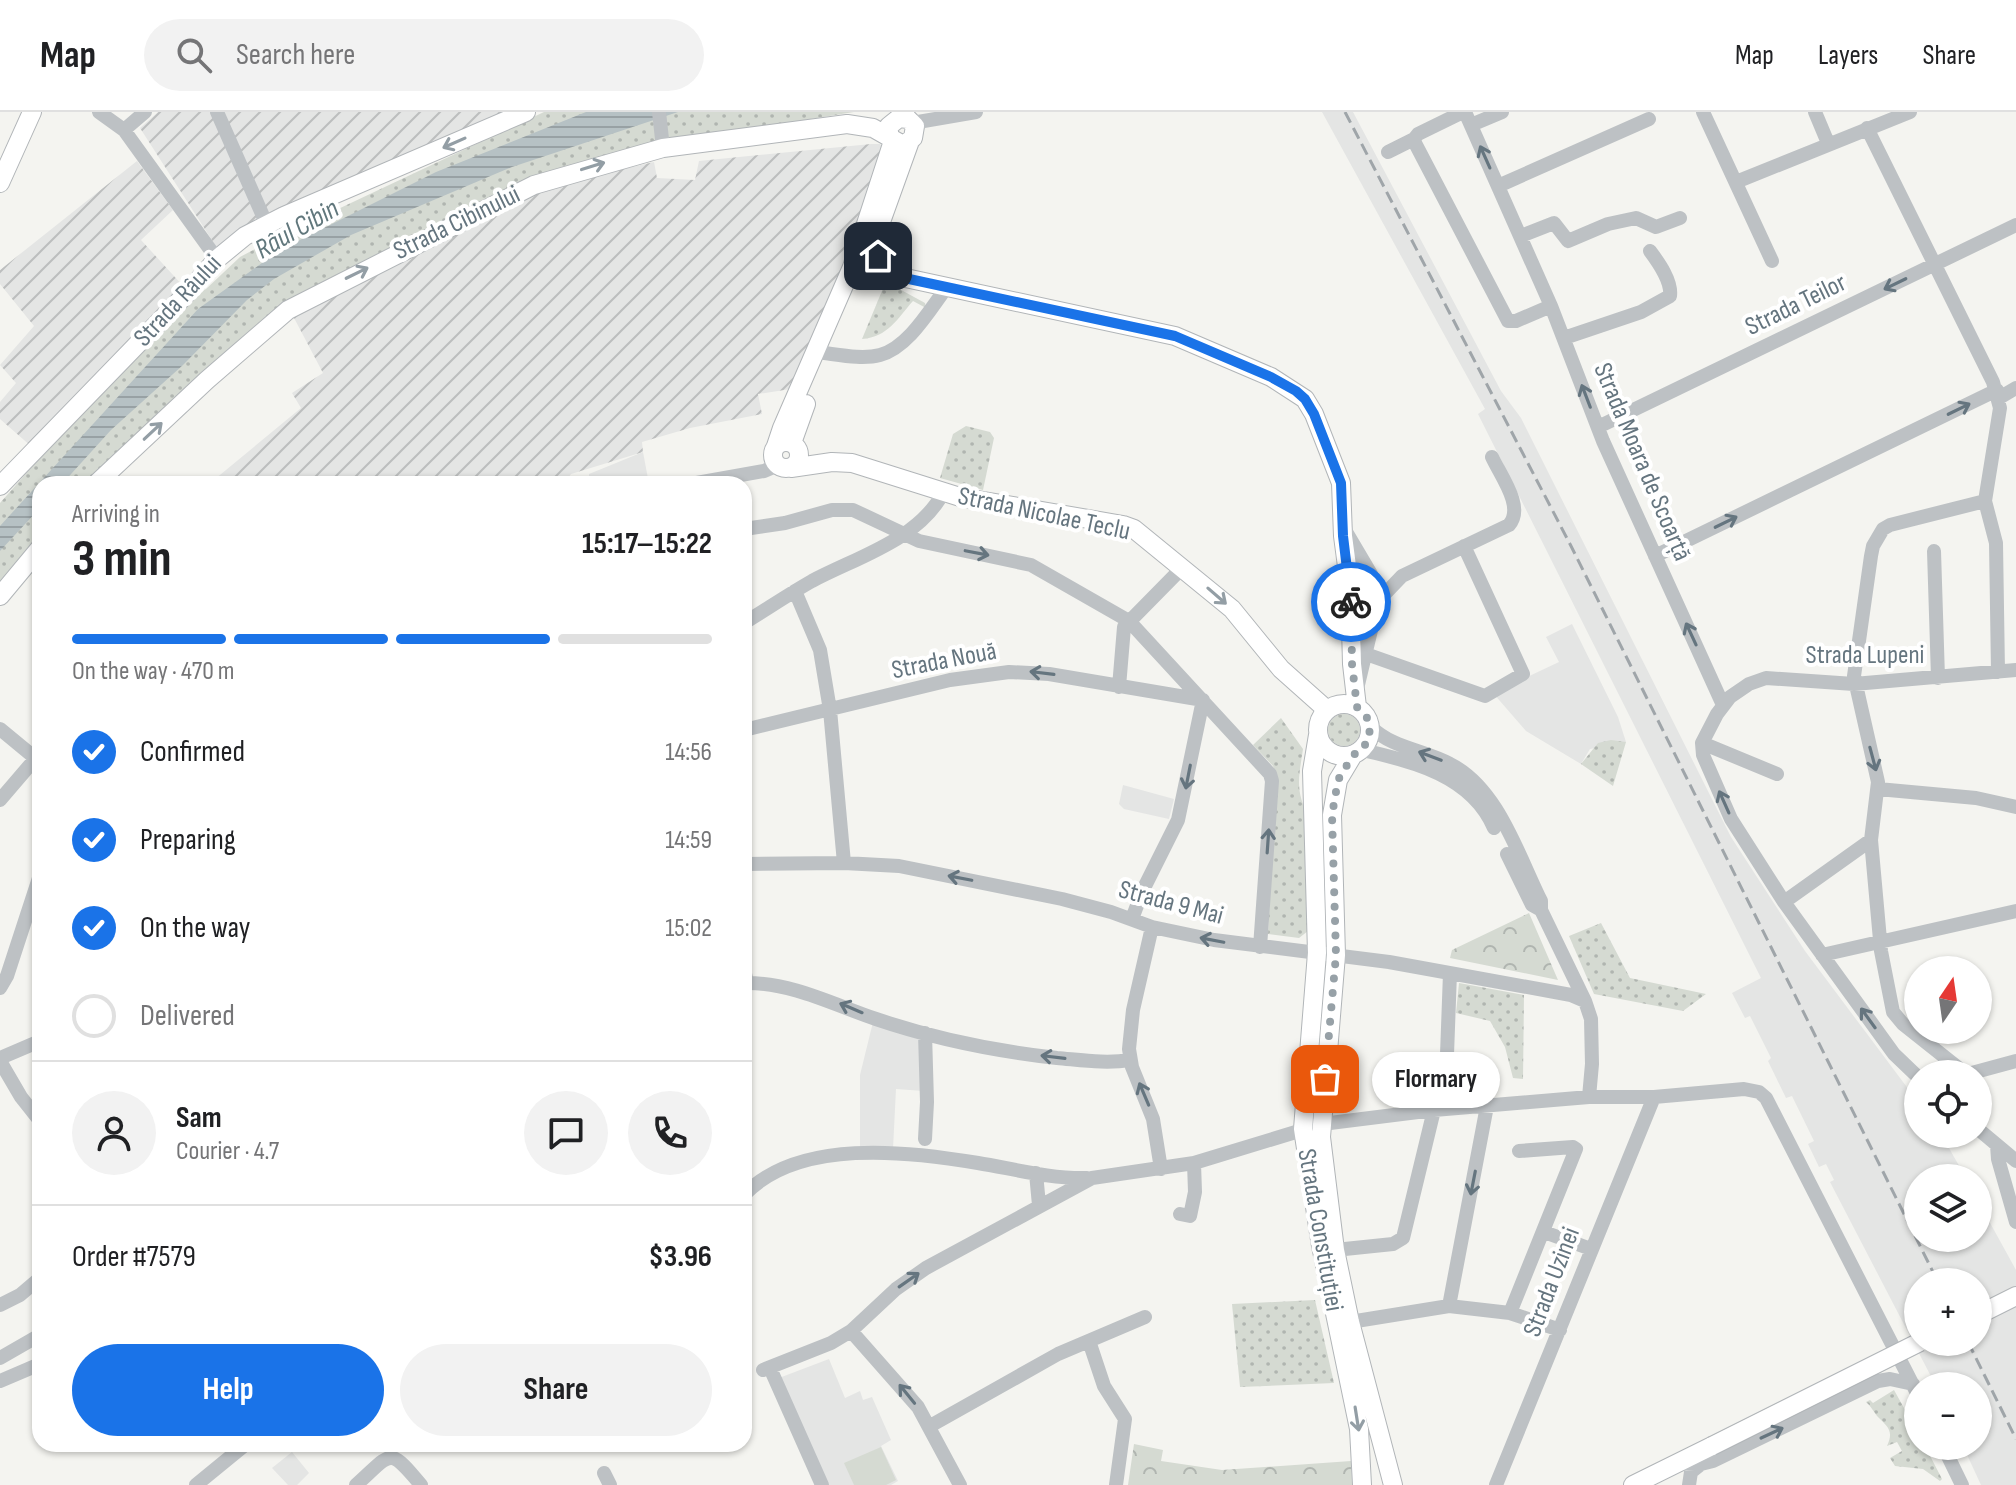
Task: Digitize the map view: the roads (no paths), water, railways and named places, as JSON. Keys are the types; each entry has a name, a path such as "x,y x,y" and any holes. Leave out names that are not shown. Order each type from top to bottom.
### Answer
{"main road":[{"path":"0,183 32,112"},
{"name":"Strada Râului","path":"0,486 217,259 245,236 526,112"},
{"name":"Strada Cibinului","path":"105,476 275,318 306,299 534,185 662,140 847,124 867,127 904,125"},
{"path":"823,353 872,245 904,125"},
{"path":"784,466 797,464 800,454 784,444 797,423 904,125"},
{"path":"872,245 885,265 897,275 1175,336 1287,386 1310,406 1341,483 1342,526 1350,589 1352,664 1357,700 1371,727 1370,736 1358,752 1335,755 1321,743 1318,726 1327,710 1357,700"},
{"name":"Strada Nicolae Teclu","path":"784,466 852,463 943,493 1123,525 1139,532 1232,609 1281,669 1327,710"},
{"path":"0,596 32,558"},
{"name":"Strada Constituției","path":"1318,735 1312,771 1326,954 1303,1129 1328,1248 1354,1404 1362,1456 1362,1485"},
{"name":"Strada Constituției","path":"1358,752 1338,780 1332,815 1322,1124 1324,1167 1328,1248 1393,1485"},
{"path":"1992,1308 2016,1296"},
{"path":"1633,1485 1904,1350"}],"street":[{"path":"99,112 124,130 217,259"},
{"path":"124,130 145,112"},
{"path":"217,112 267,225"},
{"path":"659,112 662,140"},
{"path":"904,125 976,112"},
{"path":"1388,152 1418,134 1466,116 1502,112"},
{"path":"1703,112 1772,261"},
{"path":"1815,112 1828,143"},
{"path":"1736,182 1910,112"},
{"name":"Strada Moara de Scoarță","path":"1466,116 1551,306 1598,427 1723,705"},
{"path":"1498,186 1649,119"},
{"path":"1867,128 1998,394 2000,415 1985,501 1996,543 1998,672"},
{"path":"1414,139 1505,317 1512,322 1551,306"},
{"path":"1521,236 1554,223 1568,241 1608,224 1636,218 1656,227 1680,218"},
{"name":"Strada Teilor","path":"1598,427 2016,225"},
{"path":"1564,338 1641,312 1670,296 1668,282 1650,251"},
{"path":"823,353 870,356 890,351 914,329 947,287"},
{"path":"1655,556 2016,388"},
{"path":"1378,601 1402,576 1514,520 1516,509 1492,457"},
{"path":"736,476 784,466"},
{"path":"752,618 795,591 902,535 925,518 943,493"},
{"path":"1949,1060 1897,1019 1893,1012 1880,942 1871,840 1878,776 1854,684 1871,556 1883,529 1985,501"},
{"path":"752,527 843,509 863,513 919,541 1024,562 1129,621 1267,769 1272,781 1260,947"},
{"path":"1342,526 1371,574 1378,601 1357,700"},
{"path":"1366,654 1485,696 1523,674 1464,546"},
{"path":"1934,551 1938,678"},
{"path":"1119,687 1123,631 1129,621 1183,567"},
{"path":"1371,574 1402,576"},
{"path":"795,591 816,638 830,710 844,863"},
{"name":"Strada Lupeni","path":"1723,705 1739,690 1766,678 1854,684 2016,670"},
{"name":"Strada Nouă","path":"752,728 950,680 1009,672 1049,674 1203,700"},
{"path":"1132,919 1178,820 1203,700"},
{"path":"1723,705 1702,743 1703,755 1731,819 1784,902 1904,1064"},
{"path":"1371,727 1388,740 1448,763 1482,789 1493,804 1541,900 1541,910 1585,1001 1592,1037 1589,1097"},
{"path":"0,729 32,755"},
{"path":"1702,743 1777,774"},
{"path":"1358,752 1431,771 1451,779 1469,792 1492,822 1532,905 1541,910"},
{"path":"0,800 32,766"},
{"path":"1878,789 1976,798 2016,807"},
{"path":"1784,902 1871,840"},
{"name":"Strada 9 Mai","path":"752,864 899,866 1062,899 1152,927 1260,947 1450,973 1571,995 1585,1001"},
{"path":"0,988 7,976 32,899"},
{"path":"1822,955 2016,911"},
{"path":"1152,927 1130,1027 1130,1060 1150,1107 1161,1169"},
{"path":"1328,1248 1393,1244 1403,1238 1439,1110 1450,973"},
{"path":"752,978 828,1000 875,1018 973,1045 1095,1062 1130,1060"},
{"path":"924,1149 927,1102 925,1033"},
{"path":"32,1045 0,1059 32,1111"},
{"path":"1992,1067 2016,1061"},
{"path":"752,1189 768,1176 806,1159 835,1155 924,1149 1036,1173 1092,1178 1194,1163 1322,1124 1589,1097 1654,1097 1744,1089 1763,1094 1907,1372"},
{"name":"Strada Uzinei","path":"1496,1485 1654,1097"},
{"path":"1449,1306 1487,1106"},
{"path":"1992,1141 2016,1161"},
{"path":"1997,1145 2016,1222"},
{"path":"1510,1313 1576,1149 1519,1151"},
{"path":"1180,1214 1190,1216 1195,1192 1194,1163"},
{"path":"1036,1173 1039,1205"},
{"path":"822,1485 766,1369 831,1343 851,1331 909,1279 950,1253 1092,1178"},
{"path":"1544,1232 1591,1249"},
{"path":"0,1305 32,1285"},
{"path":"1350,1322 1449,1306 1510,1313 1560,1330"},
{"path":"930,1426 1058,1354 1145,1317"},
{"path":"851,1331 906,1392 930,1426 960,1485"},
{"path":"1869,1385 1884,1358 1888,1332"},
{"path":"0,1358 32,1340"},
{"path":"1089,1341 1104,1386 1125,1419 1116,1485"},
{"path":"0,1381 32,1367"},
{"path":"1677,1463 1713,1461 1869,1385 1890,1379 1904,1385"},
{"path":"196,1485 233,1452"},
{"path":"356,1485 385,1459 393,1457 401,1460 421,1485"},
{"path":"1950,1460 1962,1485"},
{"path":"1689,1485 1691,1472 1701,1464"}],"railway":[{"path":"1345,112 1571,546 1931,1268"},
{"path":"1975,1356 2016,1439"}],"place":[{"name":"Flormary","path":"1325,1079"}],"water label":[{"name":"Râul Cibin","path":"297,229"}]}
